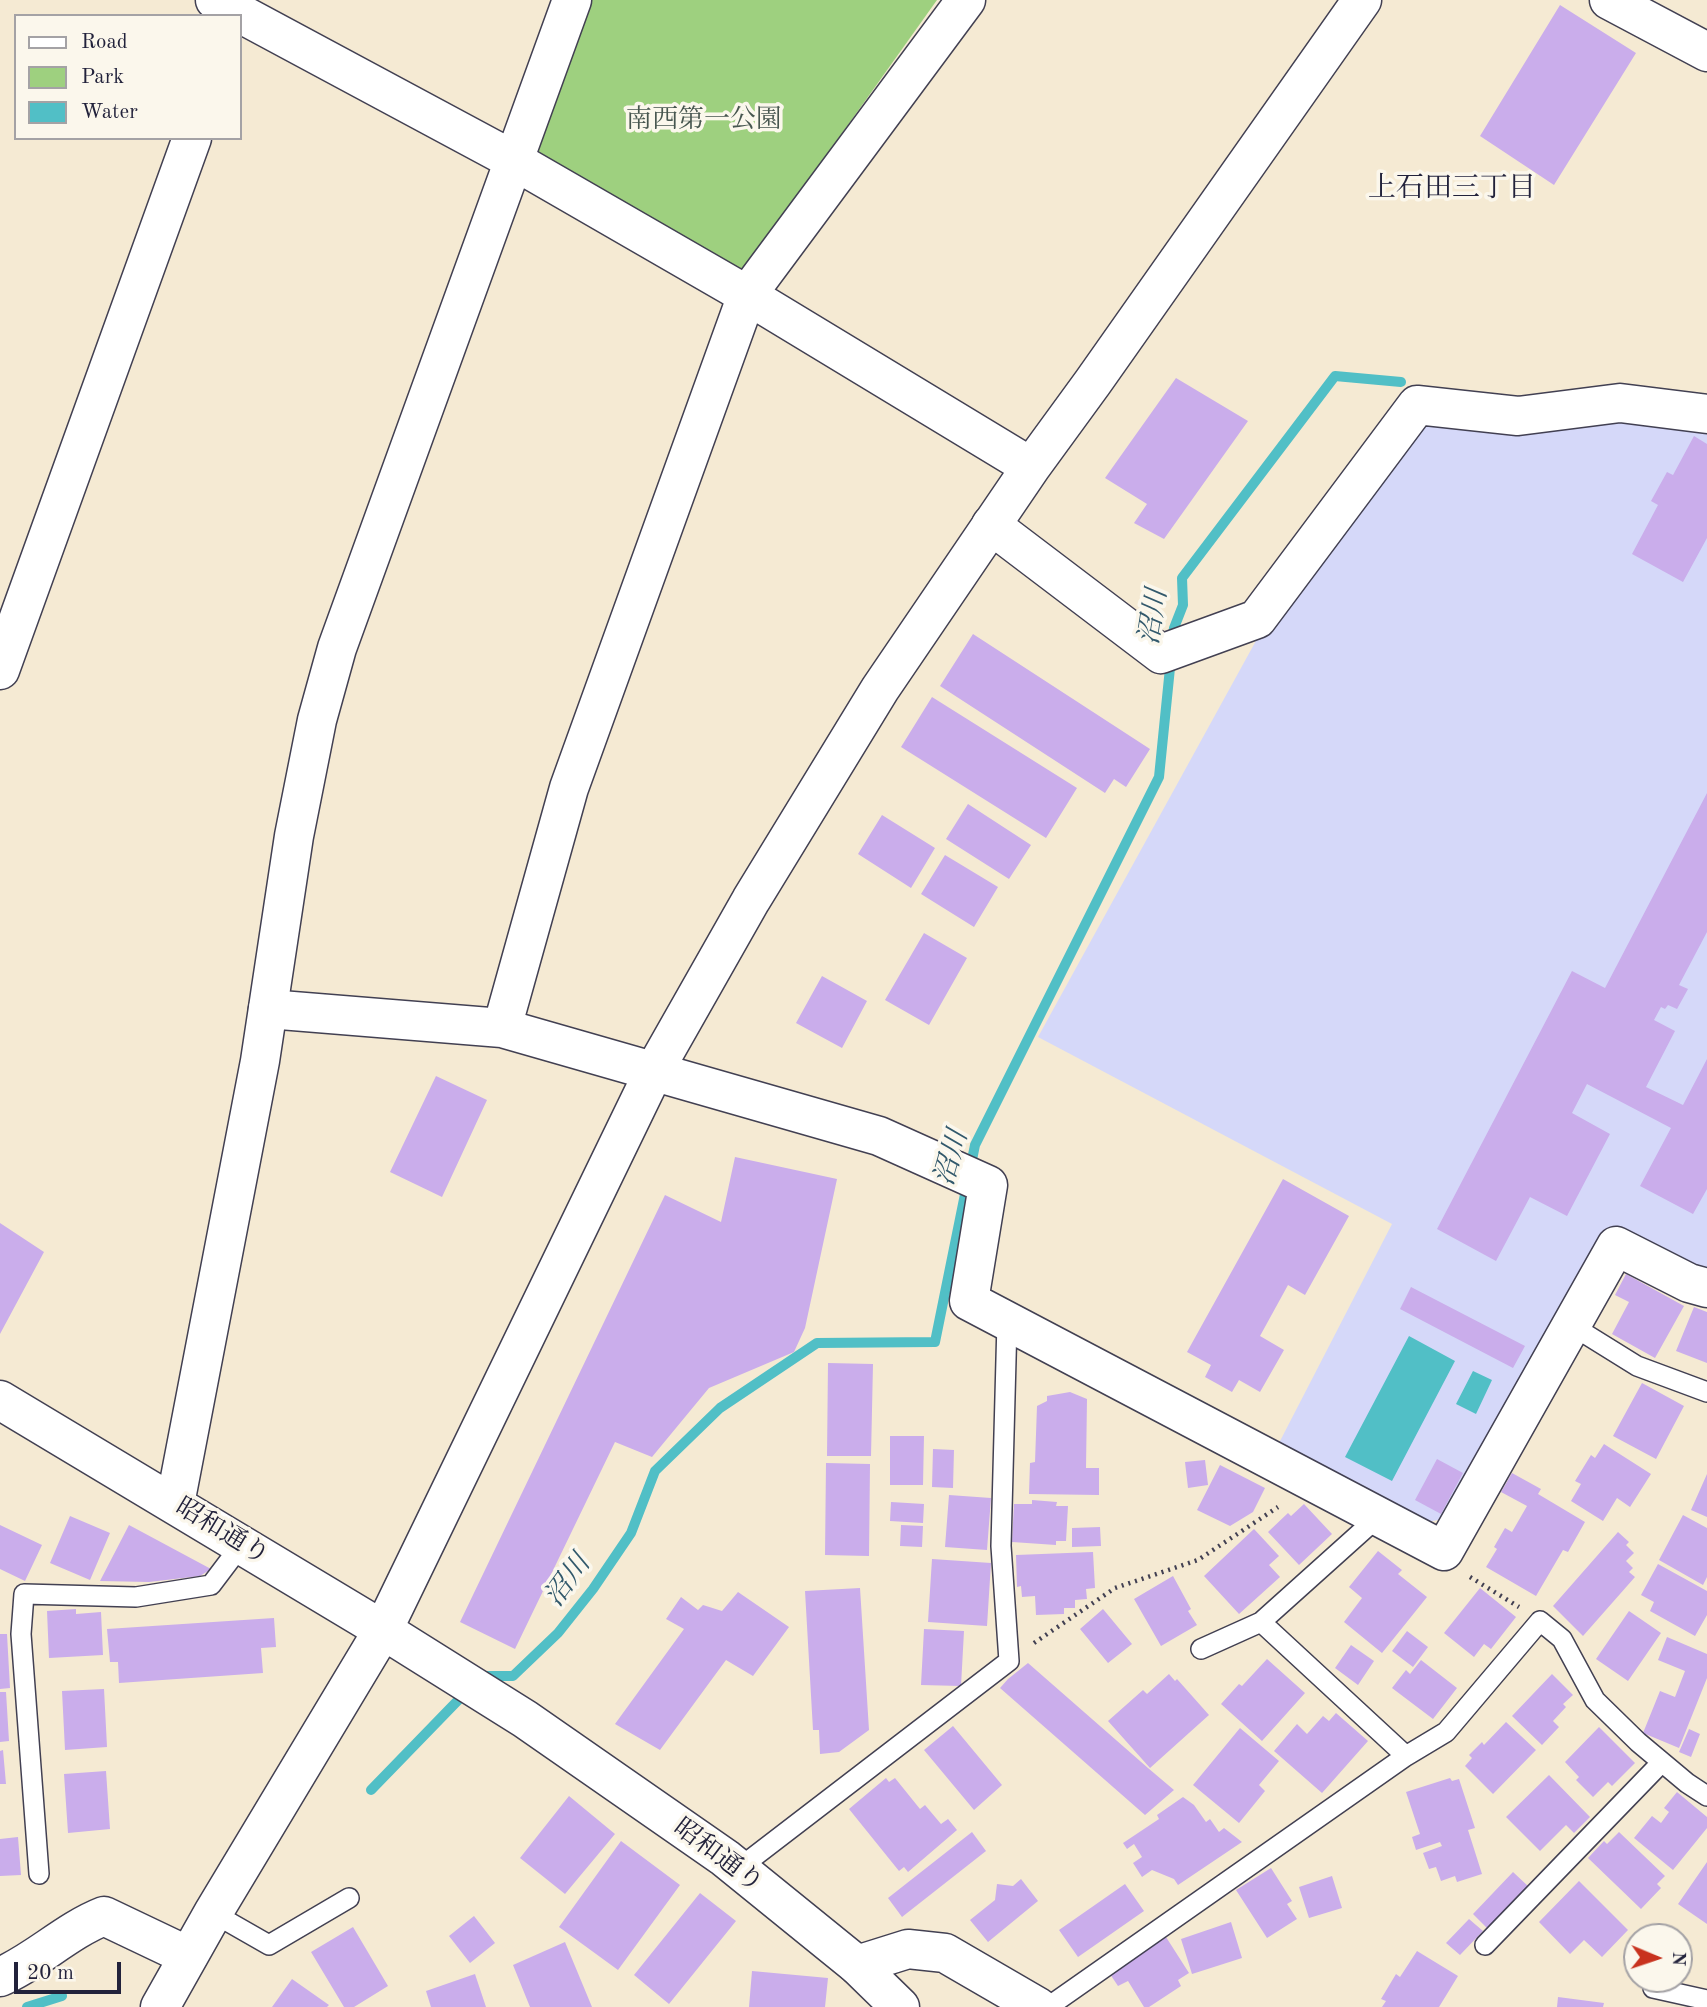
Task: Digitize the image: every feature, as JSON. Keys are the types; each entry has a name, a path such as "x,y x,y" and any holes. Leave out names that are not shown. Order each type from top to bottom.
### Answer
{"street":[{"path":"175,1504 260,1061 294,836 317,720 337,648 572,0"},
{"path":"502,1028 569,788 747,295 966,0"},
{"path":"163,2006 213,1913 383,1630 654,1071 751,900 880,689 991,525 1362,0"},
{"path":"1609,0 1707,52"},
{"path":"242,16 513,160 747,295 1031,467"},
{"path":"0,670 191,140"},
{"path":"991,525 1161,654 1257,620 1417,405 1518,416 1620,403 1707,414"},
{"path":"268,1009 502,1028 879,1136 988,1185 969,1301 1444,1551 1616,1246 1689,1283 1707,1288"},
{"name":"昭和通り","path":"0,1400 242,1544 525,1719 738,1869 857,1965 900,2007"},
{"path":"0,1977 86,1923 104,1916 188,1956"},
{"path":"857,1965 908,1949 945,1953 1038,2007"}],"lane":[{"path":"738,1869 1009,1661 1001,1545 1007,1322"},
{"path":"1571,1325 1637,1367 1707,1392"},
{"path":"1201,1649 1261,1622 1378,1517"},
{"path":"39,1874 21,1634 24,1594 136,1597 211,1585 242,1544"},
{"path":"1048,2007 1406,1756 1446,1732 1540,1621 1562,1639 1595,1700 1638,1742 1707,1796"},
{"path":"1261,1622 1406,1756"},
{"path":"1485,1945 1662,1762"},
{"path":"213,1913 269,1945 349,1898"},
{"path":"1676,1993 1707,2000"}],"path":[{"path":"1009,1661 1115,1588 1198,1560 1314,1483"},
{"path":"1444,1551 1453,1567 1540,1621"}],"shaded area":[{"path":"1615,416 1707,429 1707,1272 1610,1232 1446,1518 1429,1522 1279,1443 1392,1224 1038,1037 1263,628 1426,420"}],"green space":[{"name":"南西第一公園","path":"583,0 937,0 746,268 728,270 542,168 530,142"}],"water":[{"path":"1409,1336 1455,1361 1392,1481 1345,1457"},
{"path":"1473,1371 1492,1380 1476,1414 1456,1404"}],"building":[{"path":"1560,5 1636,53 1554,185 1480,136"},
{"path":"1176,378 1248,421 1164,539 1134,523 1147,504 1105,478"},
{"path":"1694,436 1707,444 1707,538 1683,582 1632,554 1658,505 1651,501 1667,472 1673,475"},
{"path":"973,634 1150,749 1126,787 1114,779 1105,793 940,686"},
{"path":"932,697 1077,788 1046,838 901,747"},
{"path":"1707,793 1707,932 1679,985 1688,989 1677,1009 1668,1005 1665,1009 1661,1007 1654,1020 1675,1031 1646,1087 1683,1105 1707,1059 1707,1189 1693,1214 1640,1186 1671,1128 1587,1084 1572,1113 1610,1134 1567,1216 1530,1197 1496,1261 1437,1229 1572,971 1605,988"},
{"path":"968,804 1031,845 1009,879 946,839"},
{"path":"882,815 935,848 911,888 858,854"},
{"path":"945,855 998,887 974,927 921,894"},
{"path":"924,933 967,958 929,1025 885,1000"},
{"path":"822,976 867,1001 842,1048 796,1023"},
{"path":"436,1076 487,1100 442,1197 390,1172"},
{"path":"735,1157 837,1179 805,1328 794,1352 709,1388 652,1457 615,1442 515,1649 460,1622 665,1195 721,1222"},
{"path":"1283,1179 1349,1216 1305,1295 1288,1285 1260,1336 1284,1350 1260,1392 1239,1380 1232,1392 1205,1377 1211,1365 1187,1352"},
{"path":"0,1223 44,1252 0,1334"},
{"path":"1626,1274 1684,1306 1655,1358 1612,1334 1629,1302 1615,1295"},
{"path":"1411,1287 1525,1346 1513,1368 1400,1309"},
{"path":"1694,1307 1707,1312 1707,1363 1676,1351"},
{"path":"828,1363 873,1364 871,1456 827,1456"},
{"path":"1642,1383 1684,1406 1656,1459 1613,1436"},
{"path":"1070,1392 1087,1399 1086,1468 1099,1468 1099,1495 1029,1494 1030,1463 1035,1462 1037,1406 1047,1401 1047,1396"},
{"path":"890,1436 924,1436 923,1485 890,1485"},
{"path":"1604,1444 1651,1474 1630,1507 1617,1498 1603,1521 1571,1501 1581,1484 1575,1481 1591,1455 1595,1458"},
{"path":"933,1449 954,1450 953,1488 932,1487"},
{"path":"1437,1459 1463,1473 1441,1514 1415,1500"},
{"path":"1205,1460 1208,1485 1188,1488 1185,1462"},
{"path":"826,1463 870,1464 869,1556 825,1555"},
{"path":"1220,1465 1265,1488 1253,1512 1230,1526 1197,1510"},
{"path":"1512,1473 1541,1489 1538,1494 1585,1522 1568,1552 1563,1550 1536,1596 1486,1567 1505,1528 1512,1532 1527,1506 1501,1492"},
{"path":"1707,1474 1707,1517 1691,1510"},
{"path":"949,1495 991,1498 987,1550 945,1547"},
{"path":"1032,1500 1057,1502 1056,1506 1068,1506 1066,1541 1056,1541 1056,1545 1012,1542 1014,1504 1032,1504"},
{"path":"891,1502 924,1504 923,1523 890,1521"},
{"path":"1304,1504 1332,1534 1299,1565 1268,1532 1288,1513 1291,1516"},
{"path":"1683,1515 1707,1528 1707,1577 1703,1585 1659,1560"},
{"path":"70,1516 110,1533 90,1580 50,1563"},
{"path":"0,1525 42,1545 25,1581 0,1569"},
{"path":"129,1525 211,1569 200,1576 149,1582 100,1581"},
{"path":"901,1525 923,1526 922,1547 900,1546"},
{"path":"1100,1527 1101,1546 1072,1547 1072,1528"},
{"path":"1254,1529 1279,1556 1269,1565 1280,1577 1239,1614 1204,1576"},
{"path":"1618,1532 1629,1542 1626,1545 1634,1553 1626,1561 1633,1568 1629,1572 1635,1577 1583,1636 1553,1606"},
{"path":"1378,1551 1402,1570 1398,1574 1427,1597 1382,1653 1344,1622 1362,1598 1349,1587"},
{"path":"1093,1552 1095,1588 1086,1589 1087,1599 1075,1600 1075,1608 1064,1608 1064,1614 1036,1615 1035,1596 1022,1597 1021,1586 1017,1587 1016,1555"},
{"path":"932,1559 991,1563 987,1626 928,1622"},
{"path":"1658,1564 1707,1591 1707,1615 1695,1636 1650,1611 1654,1602 1641,1595"},
{"path":"1173,1576 1197,1625 1161,1646 1134,1599"},
{"path":"860,1588 869,1730 839,1752 820,1754 819,1730 813,1730 805,1591"},
{"path":"1480,1588 1516,1617 1491,1649 1484,1644 1474,1657 1444,1633"},
{"path":"738,1592 789,1627 753,1676 726,1660 660,1750 615,1724 684,1629 666,1619 681,1597 698,1610 703,1605 722,1611"},
{"path":"76,1609 76,1614 101,1612 103,1655 49,1658 47,1611"},
{"path":"1103,1609 1132,1644 1108,1663 1080,1629"},
{"path":"1629,1611 1661,1633 1628,1681 1596,1659"},
{"path":"274,1618 276,1647 261,1648 263,1673 119,1683 118,1662 110,1662 107,1629"},
{"path":"924,1629 964,1631 961,1686 921,1685"},
{"path":"1407,1631 1428,1647 1413,1667 1392,1651"},
{"path":"0,1634 7,1634 10,1688 0,1689"},
{"path":"1667,1637 1707,1654 1707,1678 1679,1748 1643,1733 1660,1691 1675,1697 1685,1671 1658,1660"},
{"path":"1351,1645 1374,1661 1358,1685 1335,1668"},
{"path":"1267,1659 1305,1693 1262,1741 1221,1704"},
{"path":"1421,1660 1457,1688 1433,1719 1392,1688 1406,1670 1410,1674"},
{"path":"1028,1663 1174,1790 1145,1815 1000,1688"},
{"path":"1169,1674 1175,1681 1177,1679 1209,1715 1150,1768 1108,1721 1143,1690 1147,1694"},
{"path":"1552,1674 1573,1695 1563,1704 1566,1707 1553,1721 1559,1727 1542,1745 1512,1716"},
{"path":"104,1689 107,1747 65,1750 62,1691"},
{"path":"0,1692 6,1692 9,1741 0,1742"},
{"path":"1336,1713 1368,1741 1322,1793 1274,1751 1297,1724 1307,1734 1323,1716 1329,1721"},
{"path":"1506,1722 1536,1750 1493,1794 1465,1766 1472,1758 1469,1755 1482,1742 1484,1745"},
{"path":"953,1726 1002,1785 974,1810 924,1750"},
{"path":"1599,1727 1635,1763 1612,1786 1608,1782 1593,1797 1576,1780 1579,1777 1565,1762"},
{"path":"1240,1728 1279,1761 1259,1785 1265,1791 1239,1823 1193,1785"},
{"path":"1689,1729 1700,1734 1691,1757 1679,1752"},
{"path":"3,1750 6,1784 0,1784 0,1751"},
{"path":"106,1771 110,1829 68,1833 64,1774"},
{"path":"1549,1775 1590,1817 1574,1833 1566,1825 1540,1851 1506,1817"},
{"path":"886,1778 889,1782 895,1778 920,1809 925,1805 941,1824 948,1819 957,1830 908,1872 904,1867 899,1871 849,1809"},
{"path":"1450,1778 1452,1781 1459,1779 1475,1828 1468,1830 1482,1874 1457,1882 1455,1876 1441,1881 1436,1867 1429,1869 1423,1853 1442,1846 1440,1842 1416,1850 1412,1837 1420,1834 1406,1792"},
{"path":"1677,1792 1707,1817 1707,1828 1673,1870 1634,1838 1652,1816 1661,1823 1669,1812 1664,1808"},
{"path":"569,1796 615,1834 565,1894 520,1858"},
{"path":"1183,1797 1194,1805 1206,1822 1210,1819 1219,1832 1224,1828 1242,1842 1178,1885 1174,1879 1152,1870 1142,1877 1133,1863 1142,1857 1134,1844 1127,1849 1123,1843 1159,1819 1157,1815"},
{"path":"972,1832 986,1851 902,1917 888,1898"},
{"path":"1619,1832 1665,1876 1657,1884 1661,1888 1641,1909 1588,1858 1604,1841 1607,1844"},
{"path":"18,1837 21,1875 0,1876 0,1839"},
{"path":"621,1841 680,1885 618,1970 559,1927"},
{"path":"1707,1862 1707,1924 1678,1904"},
{"path":"1271,1868 1292,1901 1287,1904 1297,1919 1267,1938 1236,1890"},
{"path":"1513,1872 1529,1887 1488,1929 1473,1914"},
{"path":"1332,1876 1342,1908 1309,1918 1299,1887"},
{"path":"1021,1879 1038,1901 988,1942 970,1920 995,1900 997,1884 1013,1886"},
{"path":"1579,1881 1623,1925 1623,1935 1602,1957 1584,1940 1570,1954 1539,1922"},
{"path":"1125,1884 1144,1911 1078,1957 1059,1930"},
{"path":"700,1893 736,1921 669,2004 634,1975"},
{"path":"474,1916 495,1943 470,1963 449,1936"},
{"path":"1469,1919 1483,1931 1460,1955 1446,1943"},
{"path":"1231,1922 1242,1958 1192,1974 1181,1939"},
{"path":"353,1927 388,1986 354,2007 344,2007 311,1952"},
{"path":"1166,1937 1189,1973 1178,1980 1181,1986 1149,2007 1144,2007 1128,1981 1118,1986 1110,1974"},
{"path":"565,1942 592,2007 530,2007 513,1965"},
{"path":"1417,1951 1458,1976 1439,2007 1382,2007 1386,2001 1381,1999 1396,1974 1400,1977"},
{"path":"752,1971 828,1978 825,2007 749,2007"},
{"path":"475,1974 486,2007 431,2007 426,1991"},
{"path":"292,1979 329,2005 272,2007"},
{"path":"1558,1997 1604,2003 1603,2007 1557,2007"}],"waterway":[{"name":"沼川","path":"1172,642 1183,605 1182,578 1335,376 1401,382"},
{"name":"沼川","path":"480,1679 482,1676 513,1676 558,1633 593,1589 631,1533 655,1471 720,1408 817,1343 935,1342 975,1145 1159,777 1171,658"},
{"name":"沼川","path":"371,1790 468,1690"},
{"name":"沼川","path":"27,2007 62,1996"}],"district":[{"name":"上石田三丁目","path":"1452,189"}]}
